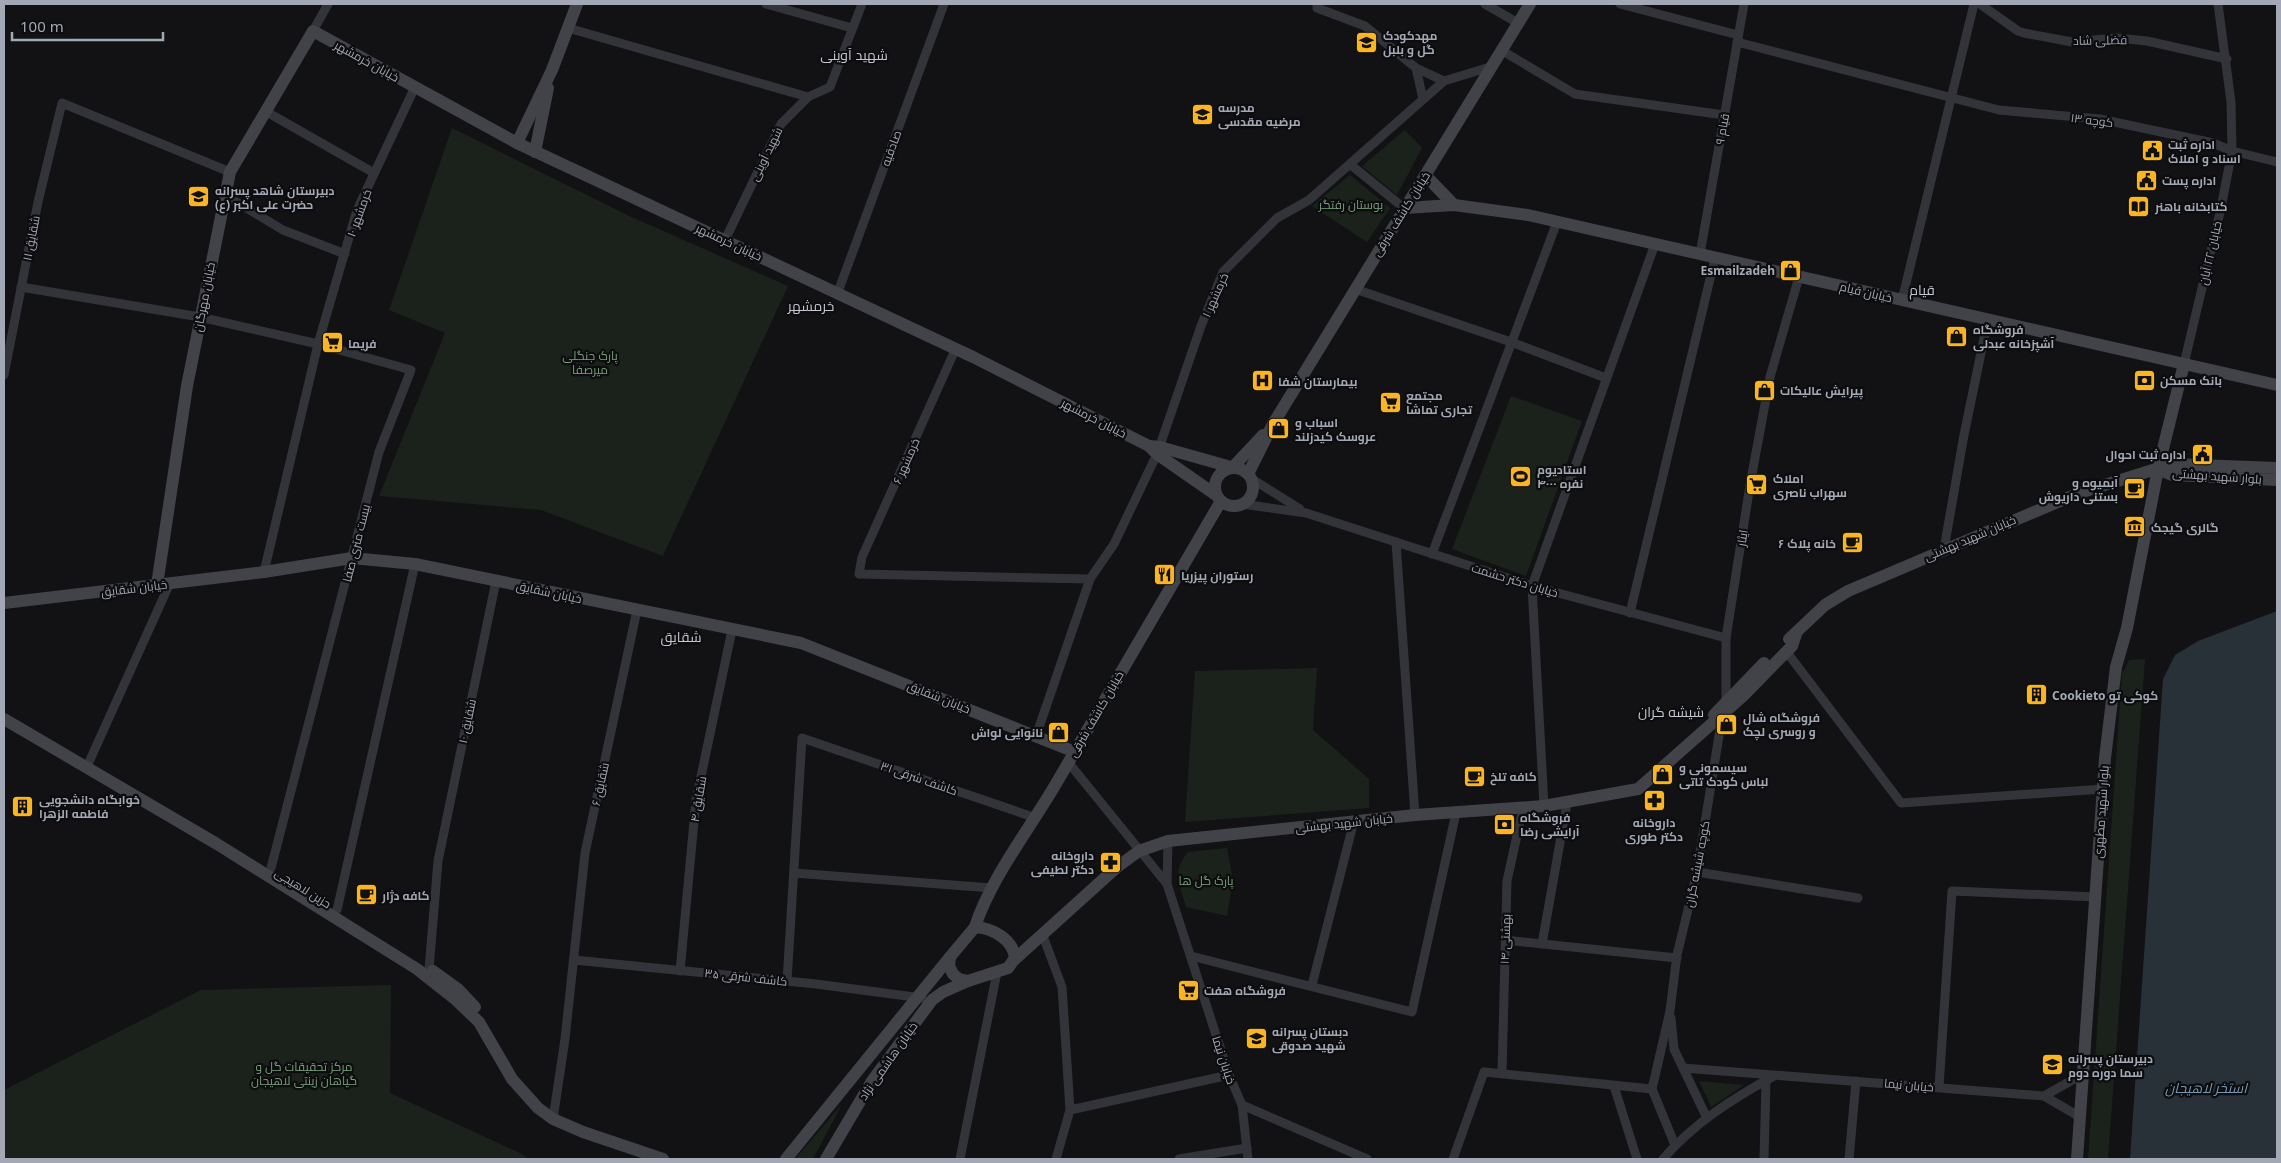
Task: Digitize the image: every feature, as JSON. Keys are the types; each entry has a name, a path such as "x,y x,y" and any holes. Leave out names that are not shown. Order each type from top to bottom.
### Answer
{"main road":[{"path":"517,143 552,70 577,4"},
{"name":"خیابان کاشف شرقی","path":"1273,424 1490,66 1530,4"},
{"name":"خیابان خرمشهر","path":"313,31 535,152 956,348 1155,449"},
{"name":"خیابان مهرگان","path":"163,584 187,386 230,172 313,31"},
{"path":"535,152 552,70"},
{"path":"1425,175 1454,205"},
{"name":"خیابان قیام","path":"1404,208 1454,205 1528,215 2277,385"},
{"name":"خیابان ۲۲ آبان","path":"2158,469 2184,364"},
{"path":"1219,498 1215,484 1216,478 1220,473 1232,467 1273,424"},
{"path":"1250,476 1273,424"},
{"path":"1155,449 1244,470 1250,476 1253,491 1251,496 1242,504 1235,506 1219,498 1155,449"},
{"name":"بلوار شهید بهشتی","path":"2158,469 2172,464 2277,468"},
{"name":"بلوار شهید بهشتی","path":"2158,469 2172,475 2277,480"},
{"name":"خیابان شهید بهشتی","path":"1695,737 1726,700 1785,641 1796,634 1825,605 1848,591 2079,493 2158,469"},
{"name":"بلوار شهید مطهری","path":"2077,1159 2103,789 2116,667 2128,628 2158,469"},
{"name":"خیابان کاشف شرقی","path":"975,927 981,908 992,888 1072,757 1219,498"},
{"name":"خیابان شقایق","path":"4,603 264,572 352,558 415,564 801,643 1036,736 1072,757"},
{"name":"خیابان شهید بهشتی","path":"1014,960 1043,936 1117,867 1139,851 1168,841 1415,815 1544,806 1638,789 1695,737 1722,717 1792,646 1796,634"},
{"name":"حزین لاهیجی","path":"4,712 269,872 417,969 455,999 479,1022 512,1079 538,1108 553,1119 583,1132 663,1159"},
{"name":"حزین لاهیجی","path":"4,720 218,844 337,910 458,989 485,1018 521,1081 553,1119"},
{"path":"786,1159 950,957 975,927 992,929 1014,951 1014,960 1008,968 968,981 959,979 953,974 949,966 950,957"},
{"name":"خیابان هاشمی نژاد","path":"826,1159 872,1081 932,1000 943,992 968,981"}],"street":[{"path":"313,31 328,4"},
{"path":"766,4 852,28"},
{"name":"شهید آوینی","path":"725,240 781,124 808,97 830,87 862,4"},
{"name":"صادقیه","path":"838,292 944,4"},
{"path":"1317,4 1317,8 1365,26 1416,68 1444,81 1490,66"},
{"path":"1485,4 1518,23"},
{"name":"کوچه ۱۳","path":"1620,4 1950,99 1999,110 2100,119 2213,143 2232,151 2277,162"},
{"name":"قیام ۹","path":"1700,254 1744,4"},
{"path":"1902,300 1974,4"},
{"name":"فضلی شاد","path":"1980,4 2018,31 2024,33 2072,42 2117,38 2147,41 2226,59"},
{"name":"خیابان ۲۲ آبان","path":"2184,364 2221,208 2232,151 2231,102 2218,4"},
{"path":"568,28 808,97"},
{"path":"1500,50 1575,94 1724,115"},
{"path":"1416,68 1423,99"},
{"name":"خرمشهر ۱","path":"1036,736 1090,579 1114,544 1155,449 1223,272 1277,218 1309,200 1351,165 1444,81"},
{"name":"خرمشهر ۱۰","path":"264,572 318,344 357,210 415,88"},
{"name":"شقایق ۱۱","path":"4,375 38,202 62,103 230,172"},
{"path":"265,111 374,173"},
{"path":"1351,165 1404,208"},
{"path":"225,195 282,230 345,254"},
{"path":"1432,554 1557,222"},
{"path":"1544,806 1532,586 1655,244"},
{"path":"1630,613 1715,258"},
{"name":"ایثار","path":"1726,700 1726,638 1770,377 1799,276"},
{"path":"22,287 200,316 318,344"},
{"path":"1355,289 1511,342 1606,378"},
{"path":"1944,549 1964,434 1988,320"},
{"name":"بیست متری صفا","path":"269,872 379,452 411,370 318,344"},
{"name":"خرمشهر ۶","path":"956,348 862,557 859,574 1090,579"},
{"path":"1250,476 1306,513"},
{"path":"1242,504 1306,513"},
{"name":"خیابان دکتر حشمت","path":"1306,513 1532,586 1726,638"},
{"path":"1396,542 1415,815"},
{"path":"337,910 415,564"},
{"name":"شقایق ۱۰","path":"429,969 438,861 496,581"},
{"path":"89,762 163,584"},
{"name":"شقایق ۶","path":"553,1119 574,960 585,853 637,610"},
{"name":"شقایق ۴","path":"680,971 696,800 732,630"},
{"path":"1786,651 1901,803 2103,789"},
{"name":"کوچه شیشه گران","path":"1670,1011 1677,958 1697,872 1722,717"},
{"name":"کاشف شرقی ۳۱","path":"794,873 802,738 1036,818"},
{"name":"خیابان نیما","path":"1072,757 1139,851 1167,884"},
{"path":"1542,944 1567,803"},
{"name":"بهشتی ۱۴","path":"1502,1072 1507,880 1523,808"},
{"path":"1191,956 1312,985 1412,1012 1456,813"},
{"path":"1312,985 1354,821"},
{"name":"خیابان نیما","path":"1168,841 1167,884 1229,1075 1242,1105 1248,1159"},
{"path":"1697,872 1858,898"},
{"path":"787,981 794,873 992,888"},
{"path":"1939,1087 1952,891 2096,897"},
{"path":"1043,936 1062,987 1070,1110 1056,1159"},
{"path":"1505,940 1677,958"},
{"name":"کاشف شرقی ۳۵","path":"574,960 787,981 932,1000"},
{"path":"960,1159 997,972"},
{"path":"1670,1011 1674,1049 1706,1116"},
{"path":"1670,1011 1652,1089 1675,1145"},
{"name":"خیابان نیما","path":"1683,1068 1770,1078 1856,1081 2044,1096 2080,1117"},
{"path":"1454,1159 1484,1072 1502,1072 1652,1089"},
{"path":"2044,1096 2083,1074"},
{"path":"1070,1110 1229,1075"},
{"path":"1663,1159 1706,1116 1770,1078"},
{"path":"1764,1159 1770,1078"},
{"path":"1849,1159 1856,1081"},
{"path":"1614,1086 1637,1159"},
{"path":"1242,1105 1367,1159"},
{"path":"1179,1159 1247,1148"}],"green space":[{"name":"پارک جنگلی میرصفا","path":"452,128 627,215 788,286 663,556 541,510 379,496 445,333 389,310"},
{"name":"بوستان رفتگر","path":"1405,130 1422,148 1397,195 1362,166"},
{"name":"بوستان رفتگر","path":"1350,175 1390,208 1367,242 1312,206"},
{"name":"استادیوم ۴۰۰۰ نفره","path":"1511,396 1582,421 1526,576 1452,549"},
{"path":"2145,659 2108,1159 2088,1159 2122,674 2129,660"},
{"path":"1317,668 1313,730 1369,779 1369,808 1185,822 1195,671"},
{"name":"پارک گل ها","path":"1227,848 1233,880 1227,916 1186,907 1178,878 1178,872 1183,859 1188,852"},
{"name":"مرکز تحقیقات گل و گیاهان زینتی لاهیجان","path":"391,985 390,1093 522,1154 528,1159 4,1159 4,1090 201,990"},
{"path":"1699,1081 1744,1085 1711,1107"},
{"path":"842,1104 813,1159 795,1159"}],"water":[{"name":"استخر لاهیجان","path":"2277,611 2277,1159 2130,1159 2163,679 2175,655 2198,641"}],"place":[{"name":"مهدکودک گل و بلبل","path":"1367,42"},
{"name":"مدرسه مرضیه مقدسی","path":"1202,114"},
{"name":"اداره ثبت اسناد و املاک","path":"2152,151"},
{"name":"اداره پست","path":"2146,180"},
{"name":"دبیرستان شاهد پسرانه حضرت علی اکبر (ع)","path":"199,197"},
{"name":"کتابخانه باهنر","path":"2139,206"},
{"name":"Esmailzadeh","path":"1791,270"},
{"name":"فروشگاه آشپزخانه عبدلی","path":"1957,336"},
{"name":"فریما","path":"332,343"},
{"name":"بانک مسکن","path":"2144,380"},
{"name":"بیمارستان شفا","path":"1262,381"},
{"name":"پیرایش عالیکات","path":"1764,390"},
{"name":"مجتمع تجاری تماشا","path":"1390,402"},
{"name":"اسباب و عروسک کیدزلند","path":"1279,429"},
{"name":"اداره ثبت احوال","path":"2202,454"},
{"name":"استادیوم ۴۰۰۰ نفره","path":"1521,476"},
{"name":"املاک سهراب ناصری","path":"1757,485"},
{"name":"آبمیوه و بستنی داریوش","path":"2134,489"},
{"name":"گالری گیجک","path":"2135,527"},
{"name":"خانه پلاک ۶","path":"1852,543"},
{"name":"رستوران پیزریا","path":"1165,575"},
{"name":"Cookieto کوکی تو","path":"2036,695"},
{"name":"فروشگاه شال و روسری لچک","path":"1727,724"},
{"name":"نانوایی لواش","path":"1059,732"},
{"name":"سیسمونی و لباس کودک تاتی","path":"1663,774"},
{"name":"کافه تلخ","path":"1474,776"},
{"name":"داروخانه دکتر طوری","path":"1654,801"},
{"name":"خوابگاه دانشجویی فاطمه الزهرا","path":"23,806"},
{"name":"فروشگاه آرایشی رضا","path":"1504,824"},
{"name":"داروخانه دکتر لطیفی","path":"1110,862"},
{"name":"کافه دژار","path":"366,895"},
{"name":"فروشگاه هفت","path":"1188,990"},
{"name":"دبستان پسرانه شهید صدوقی","path":"1256,1038"},
{"name":"دبیرستان پسرانه سما دوره دوم","path":"2052,1065"}],"district":[{"name":"شهید آوینی","path":"854,54"},
{"name":"قیام","path":"1922,289"},
{"name":"خرمشهر","path":"811,305"},
{"name":"شقایق","path":"681,636"},
{"name":"شیشه گران","path":"1671,711"}]}
